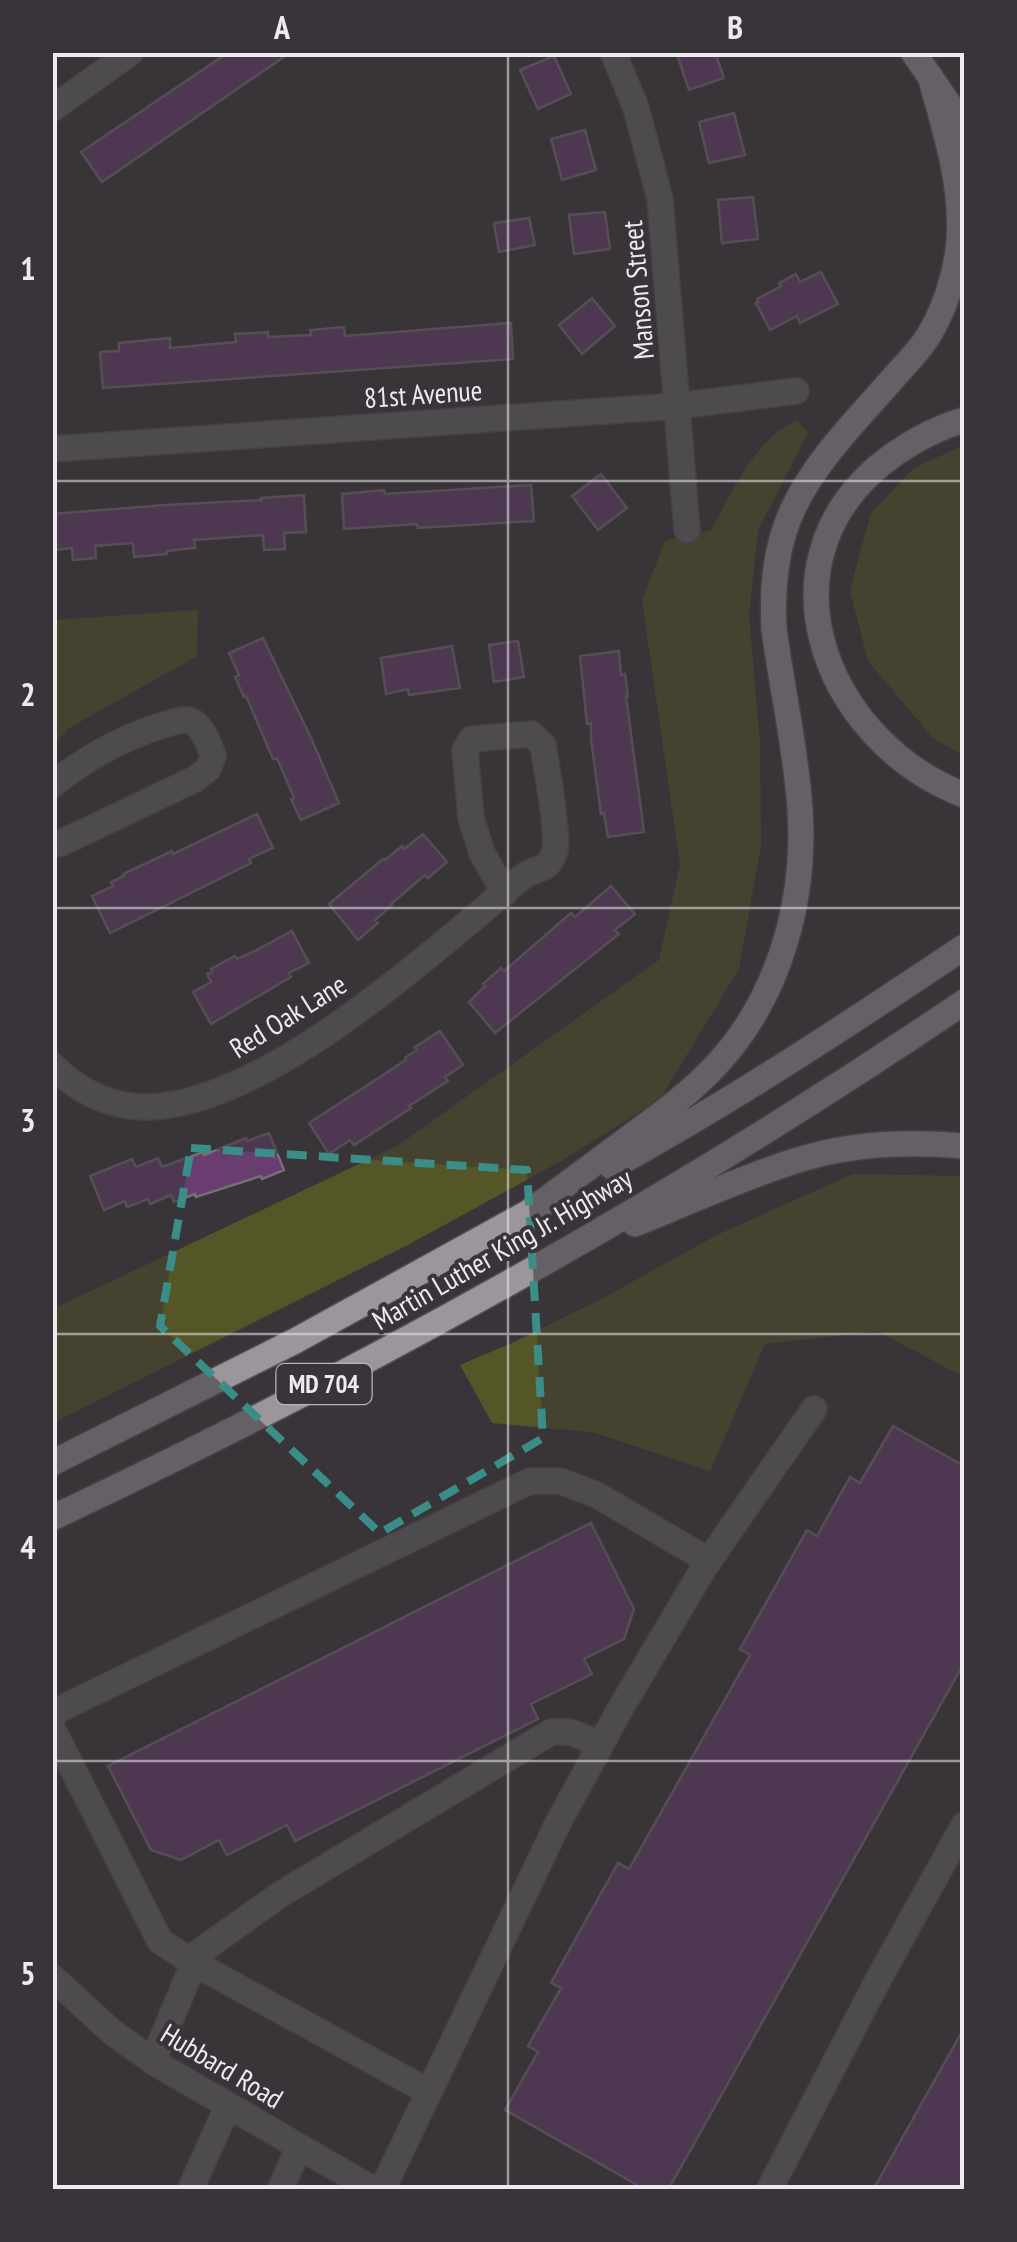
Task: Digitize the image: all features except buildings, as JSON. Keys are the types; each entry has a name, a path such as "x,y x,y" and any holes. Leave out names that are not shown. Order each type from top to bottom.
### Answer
{"main road":[{"path":"913,52 964,126"},
{"path":"528,1212 668,1109 710,1071 752,1019 776,970 796,895 801,832 774,629 776,565 786,526 803,490 925,341 950,286 958,244 959,202 950,148 930,76"},
{"path":"964,420 907,445 856,488 833,525 816,592 825,656 861,721 898,758 922,775 964,795"},
{"name":"Martin Luther King Jr. Highway","path":"52,1462 295,1340 688,1126 964,947"},
{"name":"Martin Luther King Jr. Highway","path":"52,1518 329,1381 560,1254 832,1089 964,1002"},
{"path":"560,1254 796,1160 860,1146 964,1146"}],"street":[{"path":"52,109 131,52"},
{"name":"Manson Street","path":"613,52 636,108 660,199 687,530"},
{"name":"81st Avenue","path":"52,448 678,406 796,391"},
{"path":"52,785 96,752 131,735 184,719 196,723 213,756 208,768 195,780 52,845"},
{"name":"Red Oak Lane","path":"52,1065 88,1092 123,1105 165,1105 226,1088 302,1048 344,1020 504,893 526,875 548,864 557,848 543,745 532,734 472,740 465,750 472,818 482,852 504,893"},
{"path":"382,2190 558,1823 601,1744 708,1562 814,1409"},
{"path":"429,2092 160,1941 52,1724 54,1712 530,1481 560,1481 597,1495 708,1562"},
{"path":"153,2062 198,1952 281,1894 551,1732 570,1732 601,1744"},
{"path":"769,2190 964,1825"},
{"name":"Hubbard Road","path":"52,1977 112,2032 153,2062 374,2190"},
{"path":"190,2190 228,2106"},
{"path":"280,2190 300,2147"}],"highlighted area":[{"path":"191,1148 527,1170 543,1438 380,1533 160,1326"}],"green space":[{"path":"797,420 808,433 758,530 749,615 760,744 761,845 739,969 660,1099 563,1160 406,1246 53,1423 53,1309 397,1146 659,960 680,865 642,600 665,541 711,530 757,453 768,440"},
{"path":"964,445 964,756 933,738 868,661 850,590 871,513 914,468"},
{"path":"198,610 197,656 69,728 53,745 53,620"},
{"path":"853,1174 964,1176 964,1377 877,1331 765,1344 710,1471 592,1432 492,1423 460,1365 603,1298 717,1235"}]}
